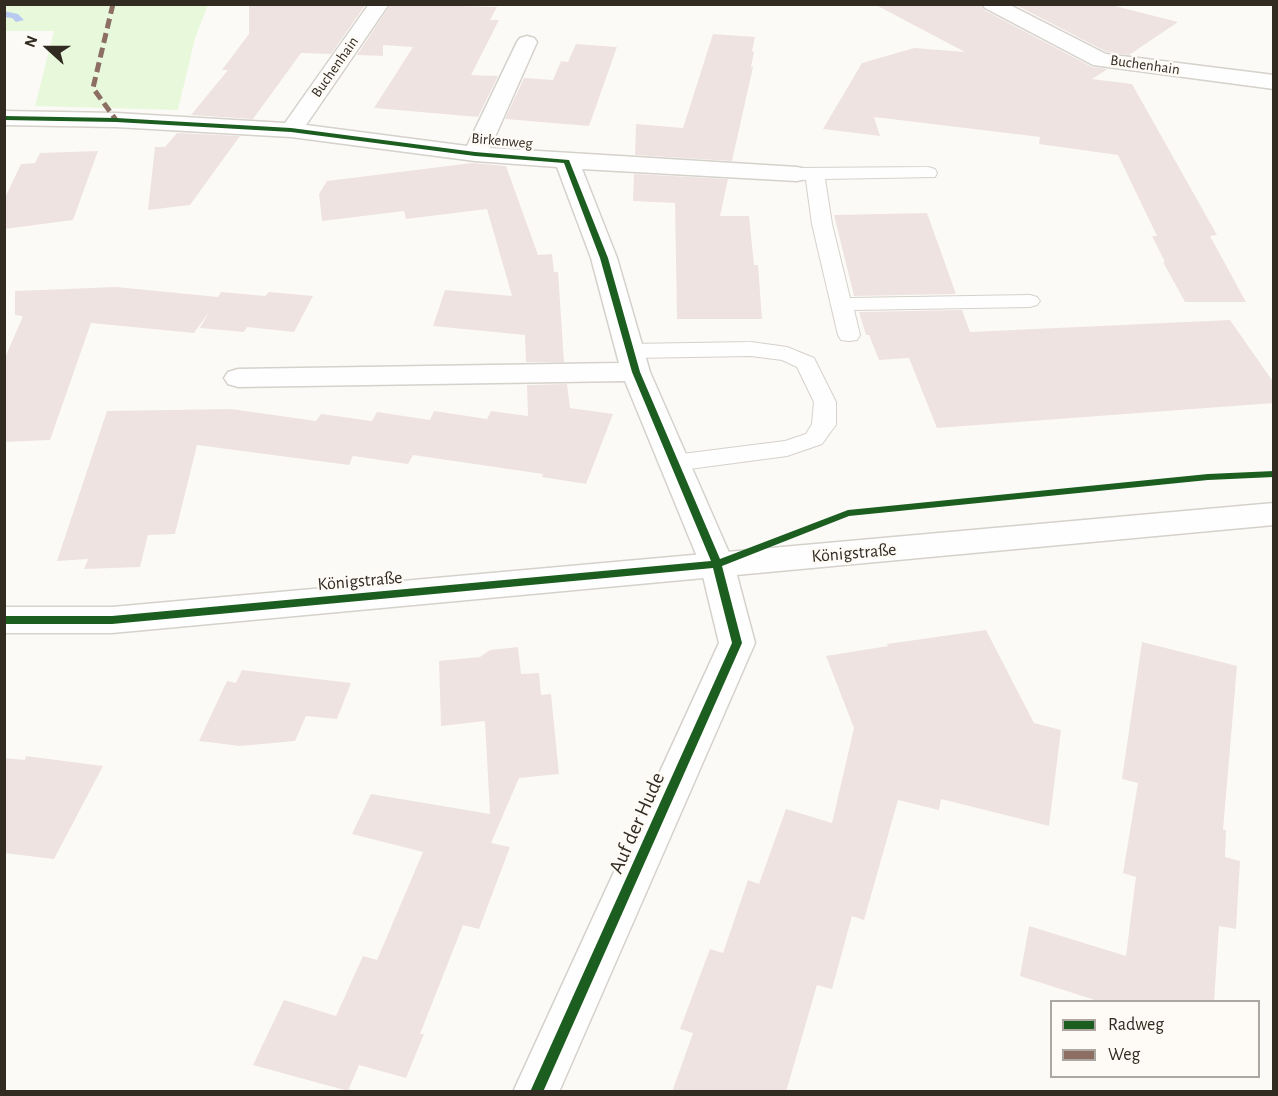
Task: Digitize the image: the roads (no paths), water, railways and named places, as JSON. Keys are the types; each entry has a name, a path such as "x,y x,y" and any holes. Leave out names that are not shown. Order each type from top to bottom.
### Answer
{"street":[{"name":"Buchenhain","path":"291,130 379,4"},
{"name":"Buchenhain","path":"992,4 1101,60 1274,82"},
{"name":"Birkenweg","path":"475,154 527,42"},
{"name":"Birkenweg","path":"7,123 116,120 291,130 475,154 806,174"},
{"path":"567,161 604,258 633,361 717,564"},
{"path":"238,378 633,361"},
{"name":"Königstraße","path":"4,620 112,620 1274,514"},
{"name":"Auf der Hude","path":"536,1092 737,643 717,564"}],"lane":[{"path":"849,335 822,224 806,174 928,173"},
{"path":"842,304 1030,301"},
{"path":"633,361 751,349 787,354 806,363 825,402 824,425 814,440 787,448 674,463"}],"waterway":[{"path":"4,14 15,16 19,20"}]}
